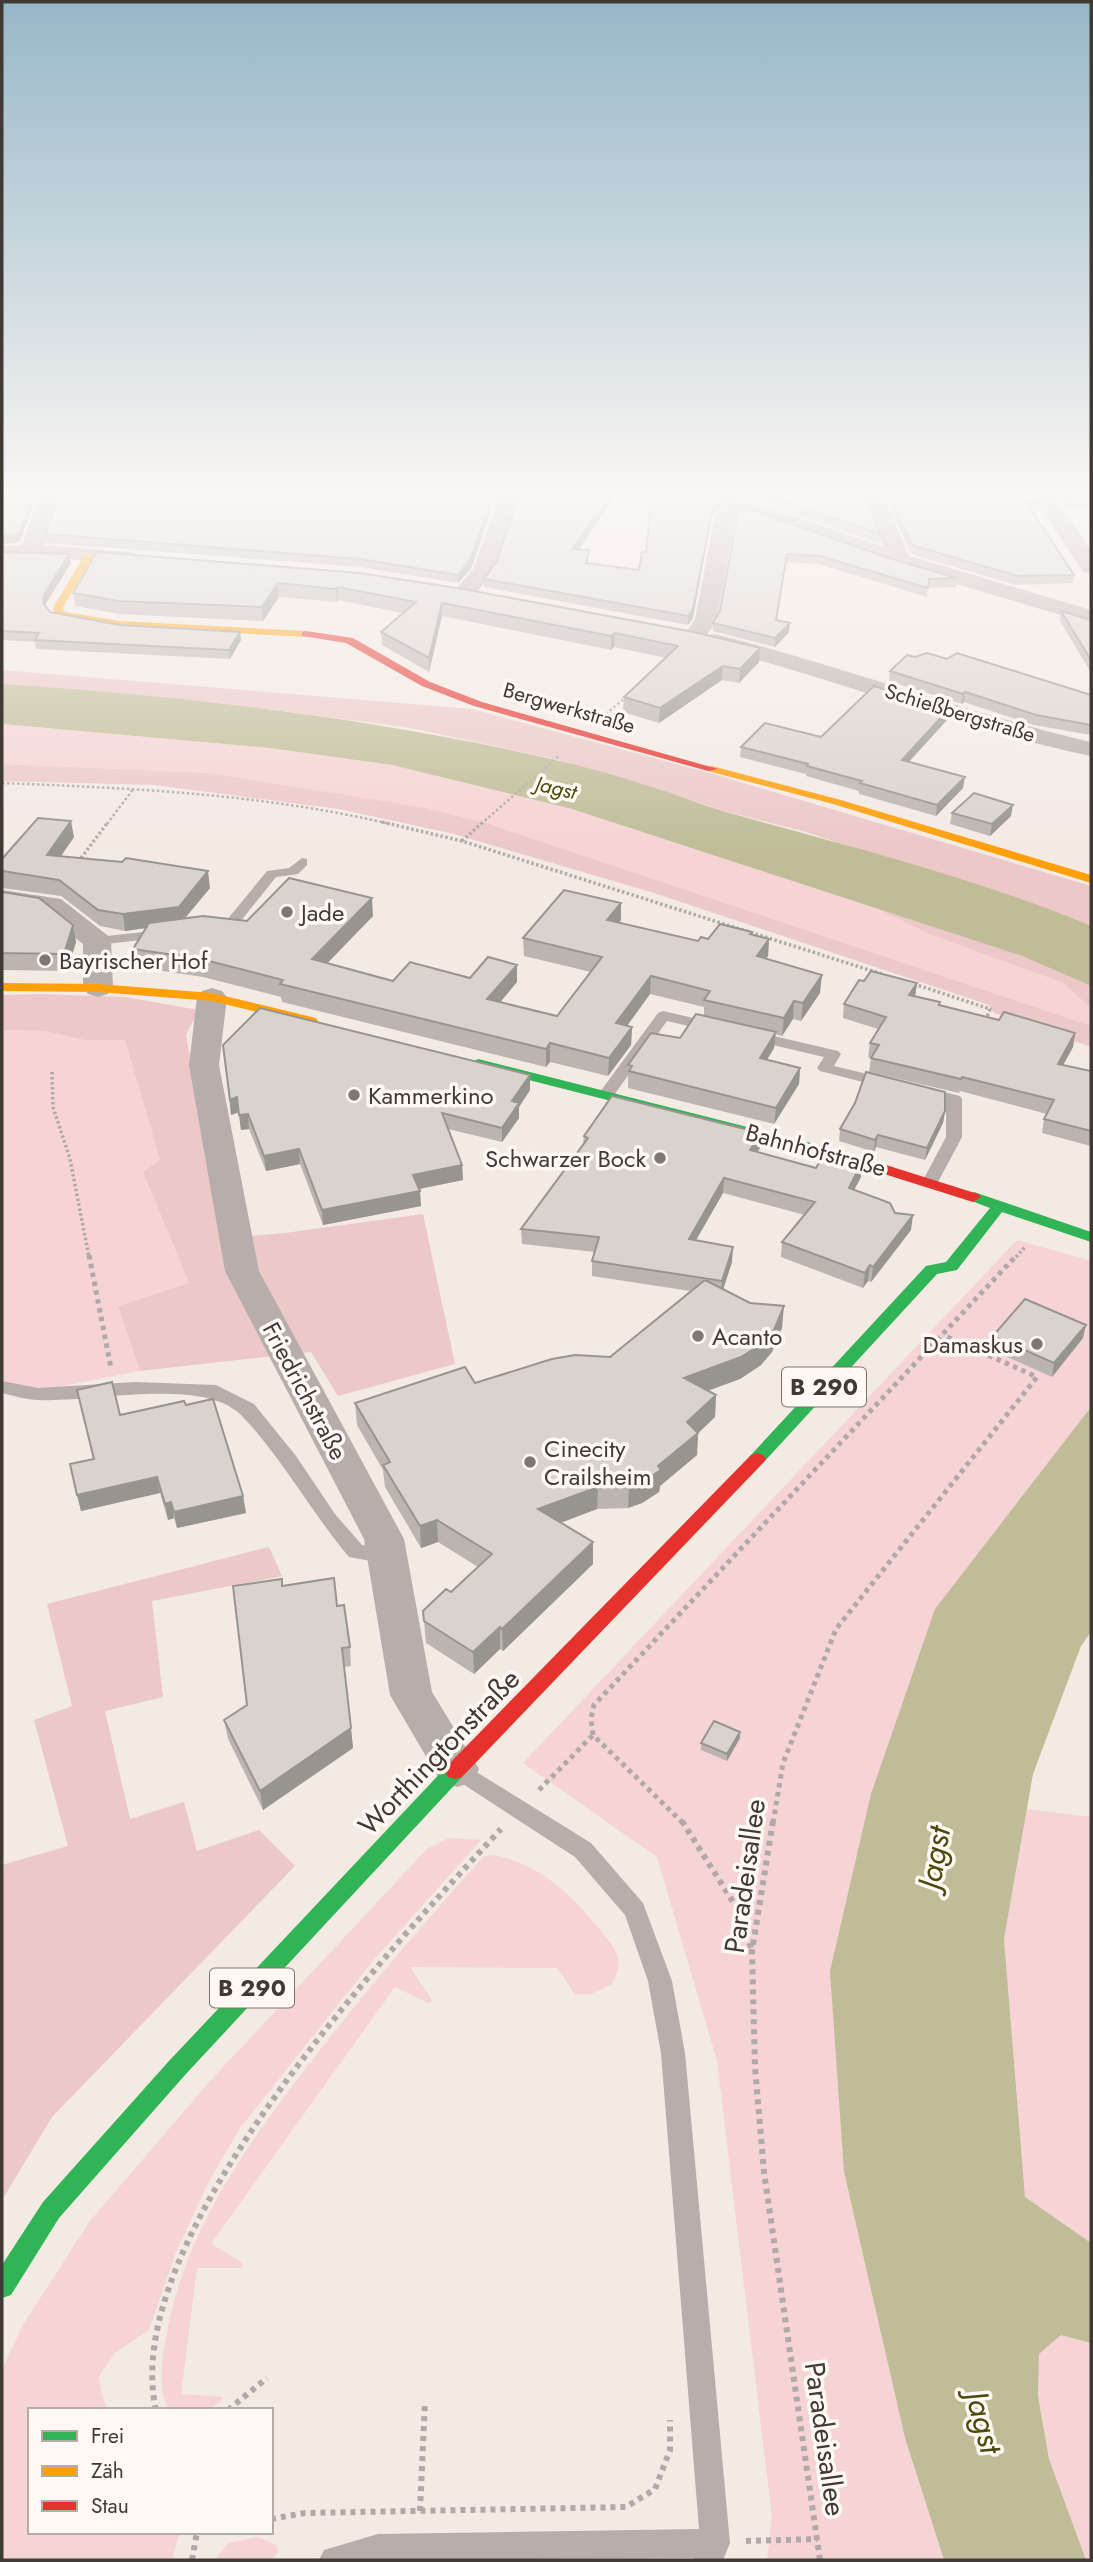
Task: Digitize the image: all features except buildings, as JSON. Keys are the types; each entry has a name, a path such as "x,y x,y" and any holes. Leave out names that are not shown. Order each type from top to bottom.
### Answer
{"main road":[{"name":"Bergwerkstraße","path":"60,612 120,624 314,634 342,638 360,644 426,684 478,704 837,802 1091,879"},
{"path":"2,987 97,988 212,998 328,1026"},
{"name":"Bahnhofstraße","path":"464,1060 810,1147 929,1182 970,1202 999,1206 1091,1237"},
{"name":"Worthingtonstraße","path":"2,2286 51,2210 177,2068 457,1769 716,1503 930,1264 951,1266 999,1206"}],"street":[{"path":"695,636 706,619 707,612"},
{"path":"1073,612 1091,617"},
{"name":"Schießbergstraße","path":"668,631 794,660 1013,731 1091,749"},
{"path":"2,898 51,905 97,941 97,988"},
{"name":"Friedrichstraße","path":"212,998 204,1065 242,1271 384,1539 411,1695 457,1769"}],"lane":[{"path":"204,928 231,924 272,874 293,871 302,862"},
{"path":"97,941 176,933"},
{"path":"606,1095 663,1016 833,1055 825,1068 954,1099 954,1137 929,1182"},
{"path":"3,1386 38,1394 115,1390 209,1390 247,1409 289,1461 328,1519 356,1552 387,1556"},
{"path":"334,2560 373,2555 712,2552 673,2053 660,1981 635,1910 583,1850 457,1769"}],"path":[{"path":"619,702 629,694"},
{"path":"463,841 561,754"},
{"path":"2,783 135,788 252,800 351,815 463,841 885,975"},
{"path":"51,905 72,869 135,788"},
{"path":"911,984 990,1009 985,1022"},
{"path":"52,1072 53,1107 70,1159 115,1390"},
{"path":"752,1951 735,1905 682,1821 593,1735 591,1719 594,1705 1048,1221"},
{"name":"Paradeisallee","path":"820,2560 764,2172 755,2067 752,1951 783,1763 836,1629 1037,1377 943,1335"},
{"path":"155,2408 149,2386 153,2348 167,2296 184,2248 225,2167 254,2122 386,1957 519,1809 593,1735"},
{"path":"230,2408 267,2378"},
{"path":"421,2511 425,2401"},
{"path":"273,2519 305,2513 626,2508 655,2489 670,2450 670,2412"},
{"path":"192,2560 198,2534"},
{"path":"712,2552 818,2539"}],"shaded area":[{"path":"2,670 472,709 713,774 1091,886 1091,926 806,832 724,811 643,784 546,757 410,728 275,710 2,684"},
{"path":"2,724 270,748 392,765 572,809 878,909 929,934 1063,983 1091,1008 1091,1026 489,824 429,808 211,773 2,764"},
{"path":"2,764 211,773 428,808 489,824 1091,1026 1091,1047 994,1013 989,1005 651,892 454,834 339,809 154,785 2,781"},
{"path":"878,909 1022,956 1091,986 1091,1008 1063,983 929,934"},
{"path":"2,995 125,997 199,1010 186,1035 224,1238 285,1233 423,1214 455,1364 338,1396 311,1352 140,1371 118,1306 189,1283 143,1172 160,1160 125,1040 84,1040 45,1031 2,1030"},
{"path":"2,1030 45,1031 84,1040 125,1040 160,1160 143,1172 189,1283 118,1306 140,1371 43,1390 2,1391"},
{"path":"1017,1240 1091,1261 1091,1407 935,1609 844,2173 905,2438 944,2560 767,2560 772,2518 717,2061 657,1857 523,1763"},
{"path":"269,1547 282,1576 152,1601 163,1697 105,1711 130,1819 184,1802 197,1851 259,1830 295,1866 52,2117 2,2200 2,1865 68,1846 34,1720 72,1706 47,1604"},
{"path":"1027,1809 1091,1817 1091,2243 1025,2197 1004,1939"},
{"path":"449,1838 481,1840 372,1962 240,2128 207,2185 175,2255 149,2330 115,2353 99,2376 106,2408 28,2408 28,2534 179,2534 172,2560 2,2560 2,2369 24,2323 90,2221 210,2081 427,1849"},
{"path":"493,1855 525,1865 567,1894 590,1918 617,1954 618,1968 612,1984 591,1994 575,1994 557,1968 410,1967 432,2000 430,2004 395,1987 211,2244 243,2263 242,2268 197,2268 181,2394 222,2397 222,2400 212,2408 168,2408 163,2394 162,2369 174,2303 186,2264 222,2190 267,2120 316,2055 483,1857"},
{"path":"1061,2334 1091,2343 1091,2560 1086,2560 1049,2459 1038,2396 1039,2354"},
{"path":"257,2537 277,2545 278,2552 273,2560 215,2560 228,2543"}],"water":[{"name":"Jagst","path":"2,684 206,702 341,719 476,743 608,773 726,812 956,877 1091,926 1091,986 1022,956 572,809 392,765 270,748 2,724"},
{"name":"Jagst","path":"1091,1407 1091,1632 1081,1646 1033,1774 1004,1939 1025,2197 1091,2243 1091,2343 1061,2335 1039,2354 1038,2396 1049,2459 1086,2560 944,2560 905,2438 844,2172 830,1971 871,1794 935,1609"}],"traffic: fast":[{"path":"478,1063 810,1147 867,1164"},
{"path":"974,1197 1091,1237"},
{"path":"757,1459 932,1270 951,1266 999,1206"},
{"path":"2,2286 51,2210 177,2068 455,1771"}],"traffic: slow":[{"path":"60,612 120,624 306,634"},
{"path":"712,769 837,802 1091,879"},
{"path":"2,987 98,988 212,997 311,1021"}],"traffic: jam":[{"path":"306,634 349,640 426,684 478,704 712,769"},
{"path":"867,1164 973,1197"},
{"path":"455,1771 757,1459"}],"place":[{"name":"Jade","path":"287,912"},
{"name":"Bayrischer Hof","path":"45,960"},
{"name":"Kammerkino","path":"354,1095"},
{"name":"Schwarzer Bock","path":"660,1158"},
{"name":"Acanto","path":"698,1336"},
{"name":"Damaskus","path":"1037,1344"},
{"name":"Cinecity Crailsheim","path":"530,1462"}]}
